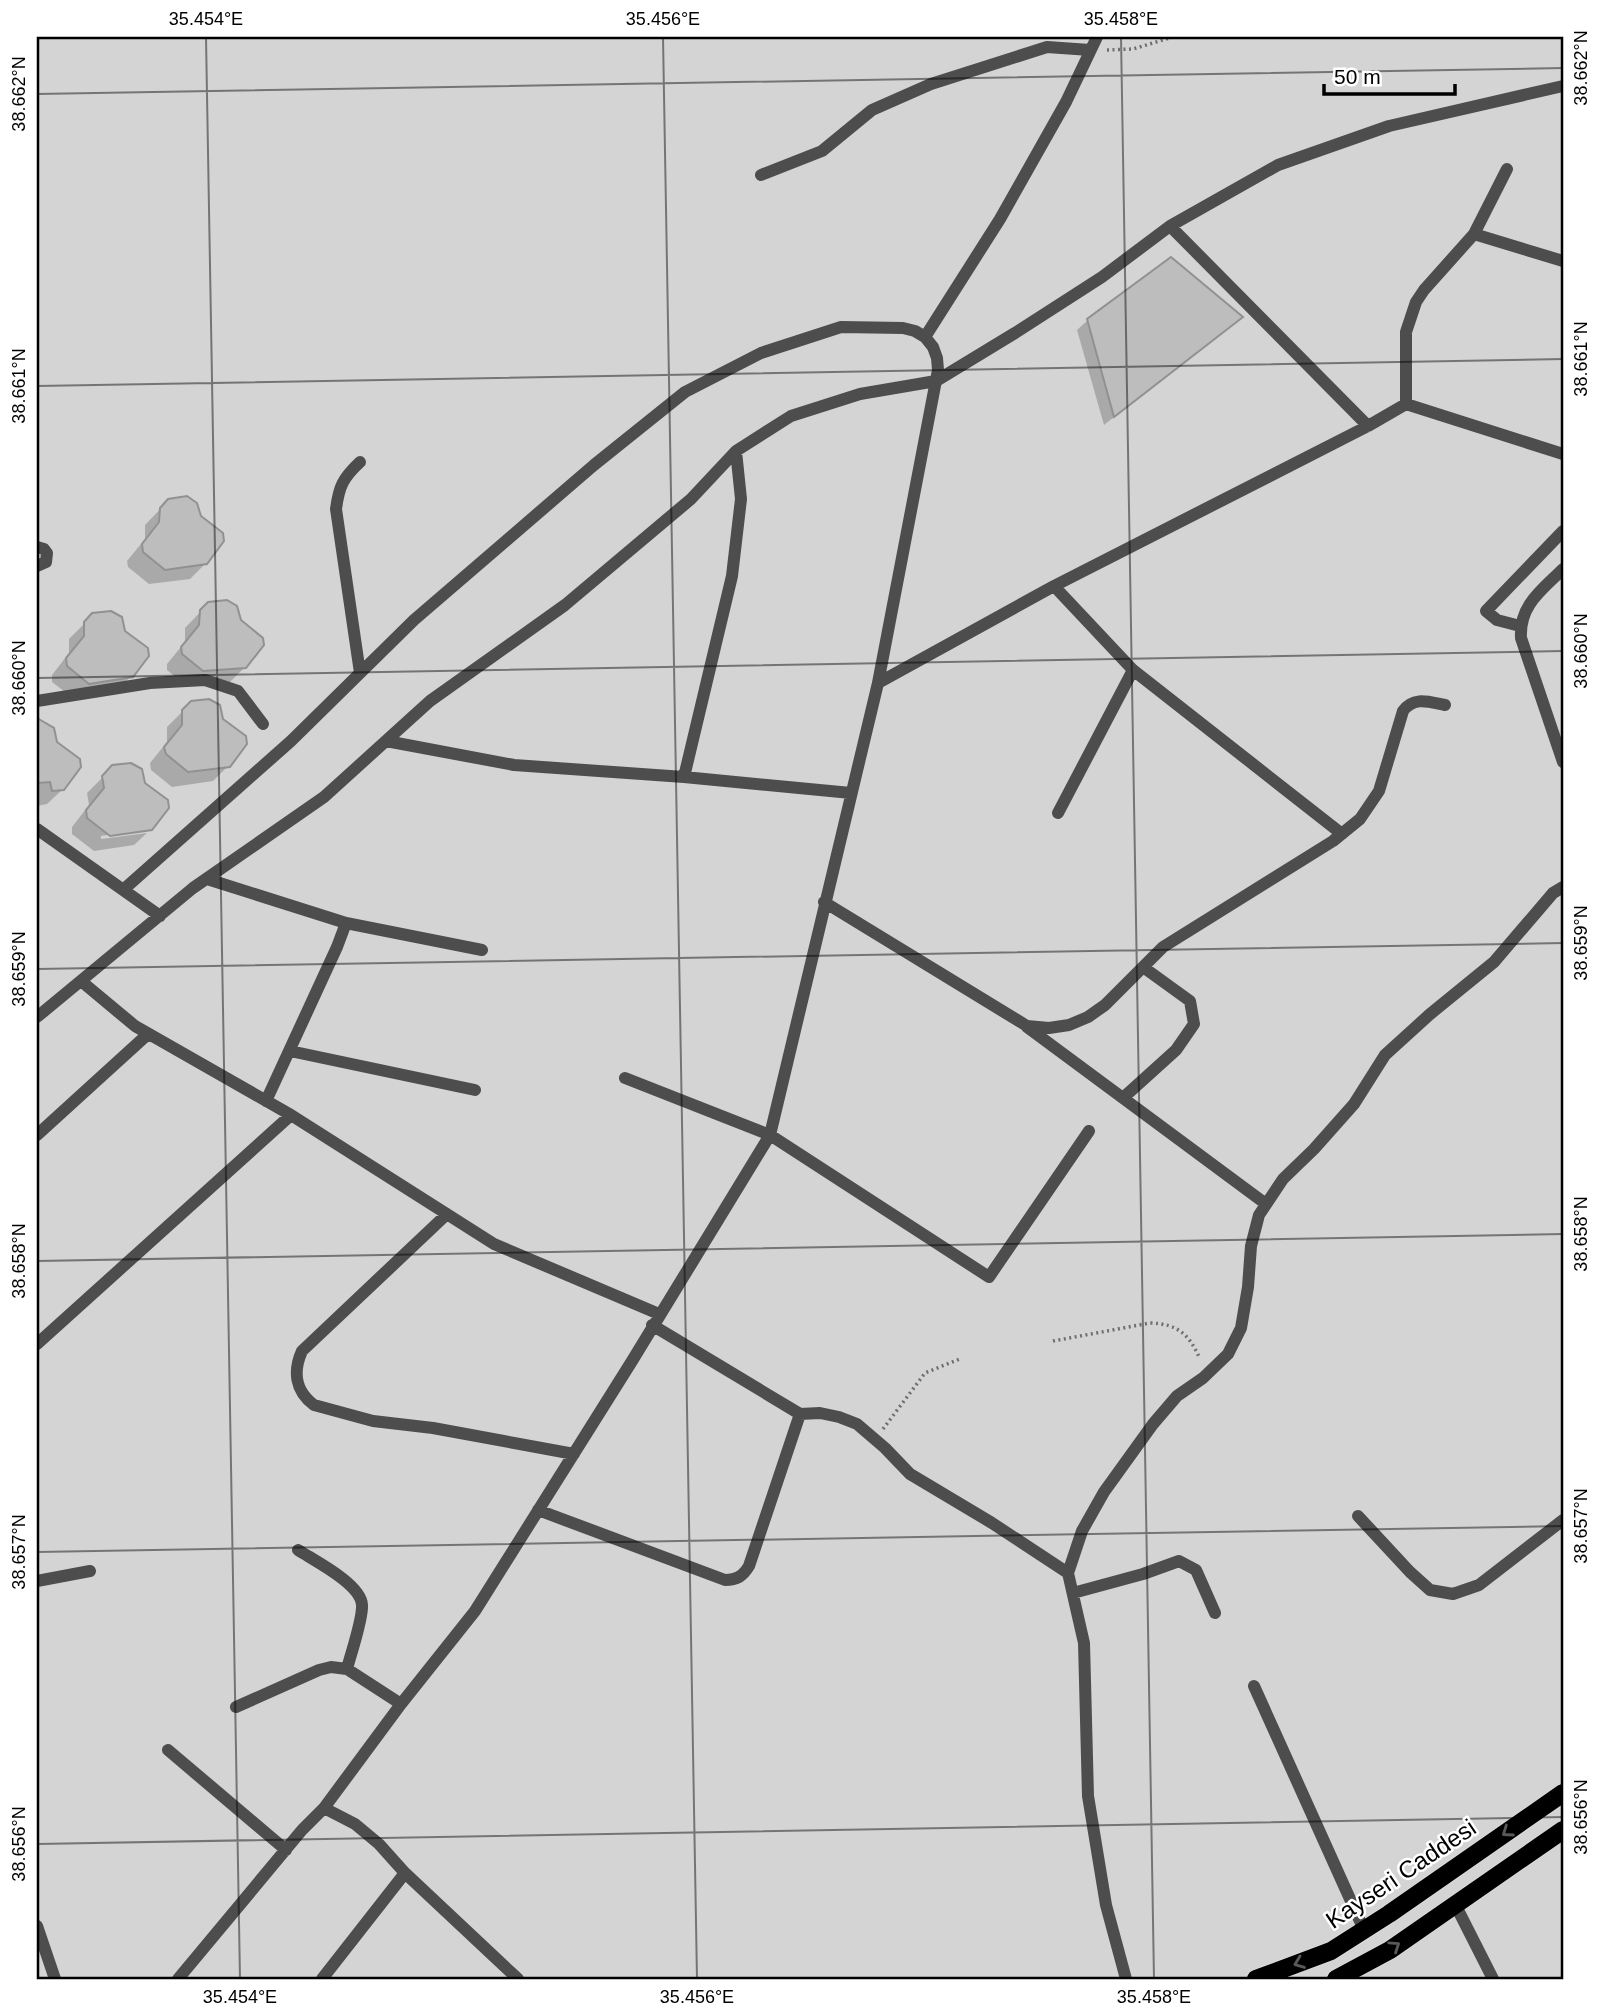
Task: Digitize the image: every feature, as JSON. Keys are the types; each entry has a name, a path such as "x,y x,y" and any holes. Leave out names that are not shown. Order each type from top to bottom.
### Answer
{"main road":[{"name":"Kayseri Caddesi","path":"1256,1979 1331,1951 1563,1793"},
{"path":"1336,1979 1390,1950 1563,1830"}],"street":[{"path":"925,337 1000,219 1066,102 1097,37"},
{"path":"761,175 822,151 872,110 931,83 1047,47 1090,50"},
{"path":"37,1017 206,879 324,797 430,701 565,606 691,499 736,452 791,416 860,394 936,381 1102,277 1170,226 1278,165 1389,126 1563,86"},
{"path":"1406,404 1406,332 1416,302 1474,234 1507,169"},
{"path":"1170,226 1368,426"},
{"path":"1474,234 1563,261"},
{"path":"123,890 292,741 414,620 594,465 685,392 761,353 841,327 903,328 915,331 933,346 937,358 936,381 878,683 771,1135 475,1611 401,1704 324,1808 178,1979"},
{"path":"878,683 1054,586 1406,404 1563,454"},
{"path":"684,777 732,576 741,499 736,452"},
{"path":"360,462 346,475 338,491 336,509 360,673"},
{"path":"1520,626 1497,620 1486,611 1563,531"},
{"path":"37,547 47,553 46,562 37,566"},
{"path":"1563,569 1528,605 1520,626 1521,638 1563,762"},
{"path":"1054,586 1133,670 1342,834"},
{"path":"1058,813 1133,670"},
{"path":"37,701 150,683 205,680 238,691 263,724"},
{"path":"1027,1026 1049,1028 1069,1025 1088,1017 1105,1005 1163,947 1234,905 1342,834 1360,819 1379,791 1406,706 1422,700 1445,705"},
{"path":"386,741 514,765 684,777 851,793"},
{"path":"37,829 160,916"},
{"path":"206,879 346,923 482,950"},
{"path":"1126,1979 1106,1905 1088,1796 1084,1643 1068,1573 1082,1531 1104,1492 1153,1424 1177,1396 1203,1378 1228,1354 1241,1328 1251,1246 1259,1215 1283,1179 1354,1104 1385,1055 1494,962 1553,893 1563,887"},
{"path":"824,902 1027,1026 1266,1203"},
{"path":"267,1101 346,923"},
{"path":"1124,1097 1176,1050 1195,1024 1190,1001 1143,967"},
{"path":"81,981 135,1026 291,1115 494,1244 656,1319 800,1414 839,1416 857,1424 910,1474 1068,1573"},
{"path":"37,1135 148,1034"},
{"path":"290,1051 475,1090"},
{"path":"625,1078 771,1135 989,1277 1089,1131"},
{"path":"37,1344 291,1115"},
{"path":"447,1214 302,1351 296,1372 301,1392 306,1400 314,1405 373,1422 433,1428 574,1454"},
{"path":"538,1510 725,1580 733,1580 746,1572 749,1566 800,1414"},
{"path":"1358,1516 1410,1573 1430,1590 1453,1594 1479,1585 1563,1520"},
{"path":"298,1550 352,1585 361,1598 362,1608 346,1669"},
{"path":"1073,1593 1179,1561 1196,1570 1215,1613"},
{"path":"37,1581 90,1571"},
{"path":"236,1707 331,1667 346,1669 401,1704"},
{"path":"1254,1686 1364,1930"},
{"path":"168,1750 286,1850"},
{"path":"324,1808 355,1824 379,1844 405,1873 518,1979"},
{"path":"322,1979 405,1873"},
{"path":"1455,1903 1493,1979"},
{"path":"37,1926 55,1979"}],"path":[{"path":"1090,50 1133,49 1173,37"},
{"path":"1053,1341 1162,1323 1174,1327 1195,1346 1201,1361 1203,1378"},
{"path":"875,1440 925,1373 962,1358"}],"shaded area":[{"path":"37,37 1563,37 1563,1979 37,1979"}],"building":[{"path":"1171,257 1243,317 1114,417 1087,319"},
{"path":"187,496 197,503 201,516 223,533 224,541 207,564 165,570 143,552 142,544 159,522 160,508 168,499"},
{"path":"227,600 237,606 241,620 263,638 264,645 246,668 203,671 182,654 181,647 199,625 200,610 208,602"},
{"path":"111,611 122,617 125,631 148,648 149,656 133,677 89,684 67,666 66,658 84,636 84,622 92,613"},
{"path":"209,699 220,705 223,719 246,736 247,744 230,767 188,772 166,754 164,747 182,725 182,710 191,701"},
{"path":"37,718 54,728 57,742 80,759 81,767 64,790 52,791 50,782 37,783"},
{"path":"131,763 142,769 145,783 168,800 169,808 152,830 110,836 87,818 86,810 104,788 102,776 112,765"}]}
